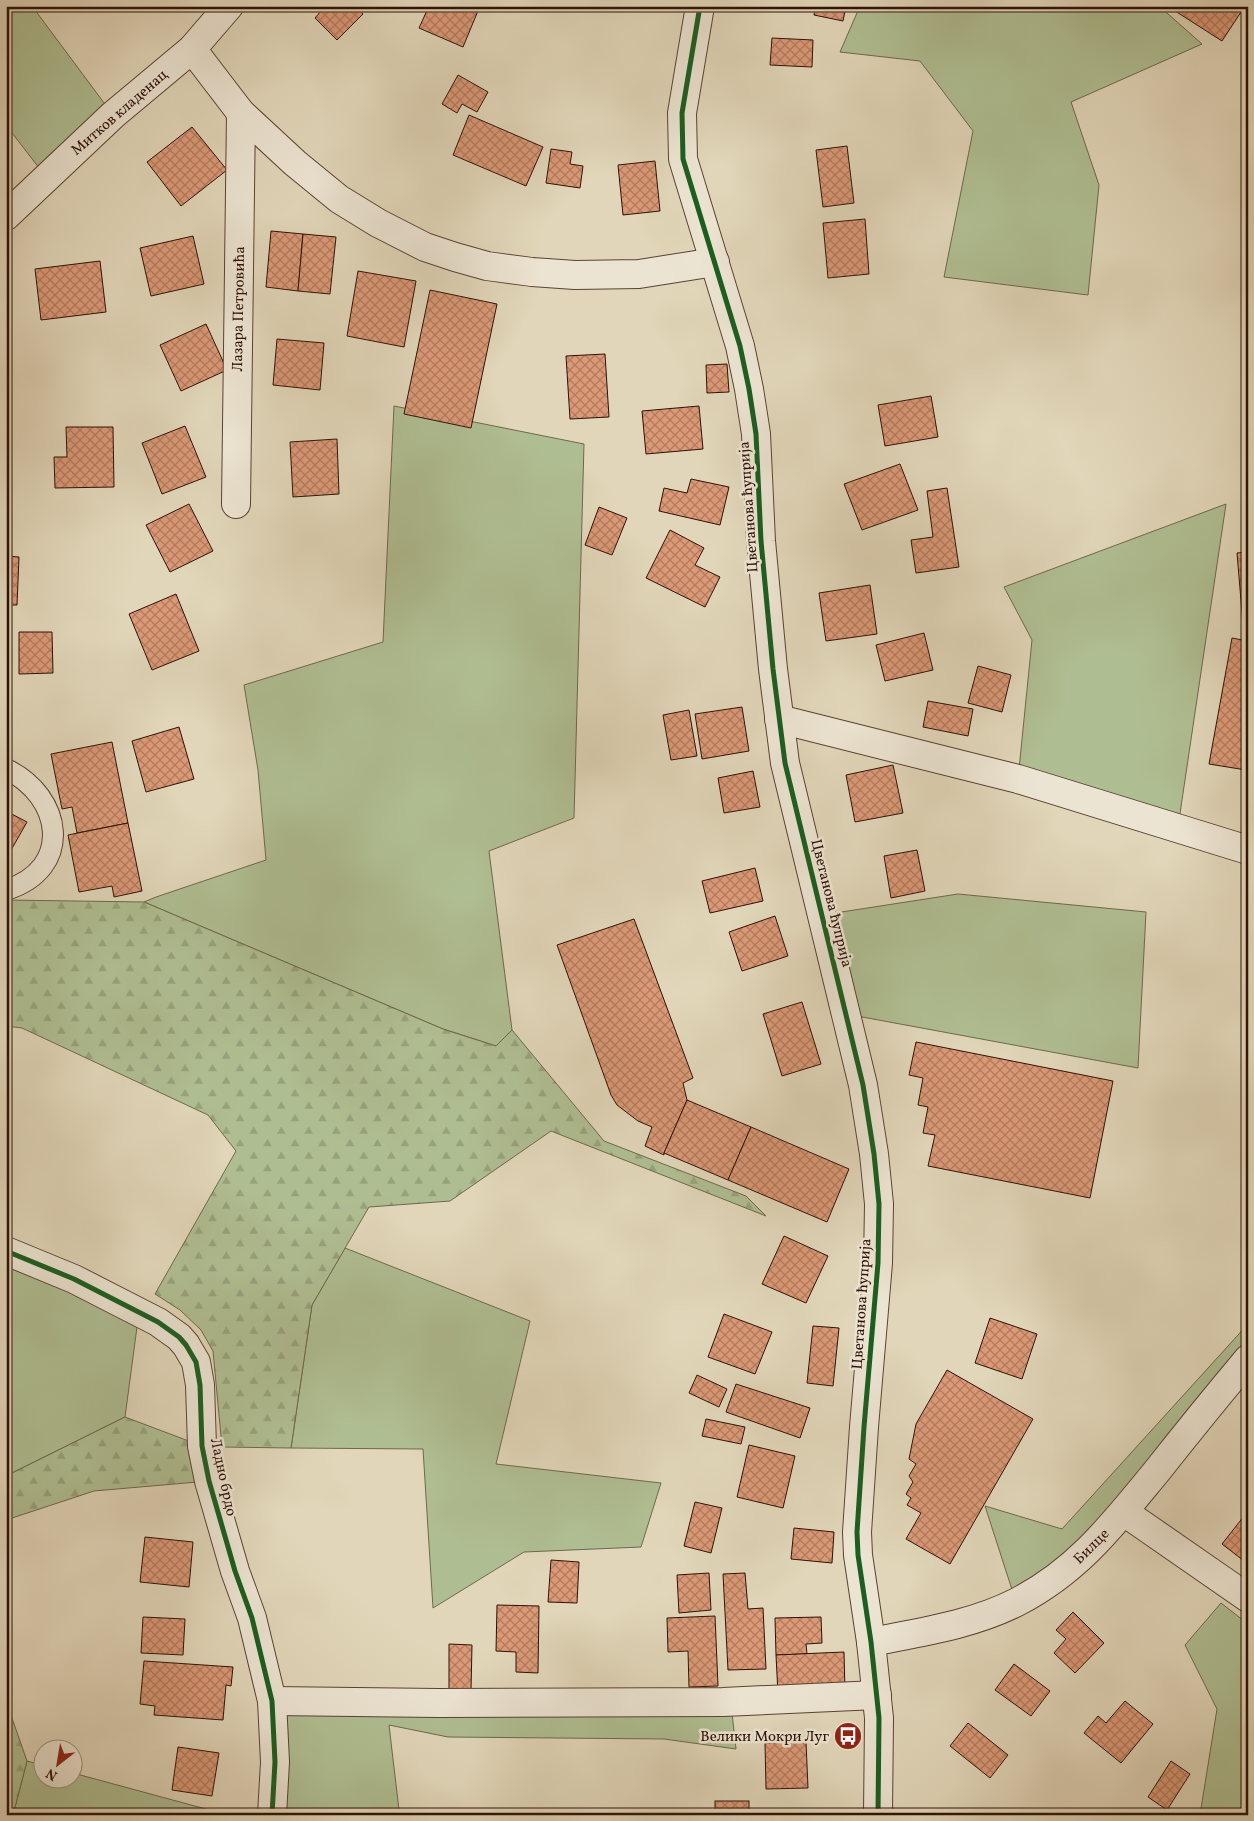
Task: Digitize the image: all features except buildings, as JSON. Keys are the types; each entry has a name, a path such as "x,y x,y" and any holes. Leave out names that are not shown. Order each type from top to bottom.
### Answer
{"street":[{"name":"Митков кладенац","path":"6,216 112,115 192,49 229,6"},
{"name":"Цветанова ћуприја","path":"700,6 682,113 683,159 696,207 715,262 740,346 749,389 754,425 761,541 785,763 863,1085 874,1154 879,1204 878,1263 857,1532 858,1555 872,1642 877,1695 880,1749 878,1815"},
{"path":"192,49 241,113 295,163 339,199 401,236 424,247 455,258 487,266 574,275 639,274 715,262"},
{"name":"Лазара Петровића","path":"236,504 241,113"},
{"path":"779,719 1018,779 1248,850"},
{"name":"Ладно брдо","path":"6,1251 74,1279 158,1322 179,1337 192,1353 196,1362 200,1386 202,1446 209,1481 235,1571 252,1618 272,1701 275,1762 272,1815"},
{"name":"Билце","path":"872,1642 964,1622 1016,1602 1042,1588 1075,1564 1124,1512 1248,1359"},
{"path":"1124,1512 1248,1598"},
{"path":"272,1701 438,1704 713,1702 877,1695"}],"lane":[{"path":"6,769 34,788 48,807 52,820 53,835 51,850 39,872 21,885 6,890"}],"green space":[{"path":"6,6 32,6 113,115 46,177 6,125"},
{"path":"860,6 1159,6 1202,44 1071,102 1099,185 1088,295 944,277 973,131 920,61 840,52"},
{"path":"394,406 584,444 574,818 489,851 512,1030 496,1046 443,1029 144,902 266,860 258,770 244,685 383,642"},
{"path":"1226,504 1178,827 1018,779 1032,640 1004,587"},
{"path":"958,894 1146,912 1138,1068 846,1014 822,915"},
{"path":"6,900 144,902 443,1029 496,1046 512,1030 604,1141 746,1196 766,1216 551,1131 450,1201 369,1207 312,1305 291,1448 222,1447 213,1351 201,1330 180,1310 155,1294 236,1151 208,1115 22,1028 6,1026"},
{"path":"345,1248 530,1321 496,1464 661,1483 641,1547 524,1552 433,1608 423,1449 291,1448 312,1305"},
{"path":"6,1251 139,1312 125,1417 12,1473 6,1473"},
{"path":"1248,1324 1248,1359 1147,1483 1016,1602 985,1506 1062,1529"},
{"path":"125,1417 202,1446 209,1481 94,1491 6,1520 6,1473 12,1473"},
{"path":"1221,1603 1248,1624 1248,1815 1200,1815 1217,1709 1185,1645"},
{"path":"6,1701 27,1761 13,1815 6,1815"},
{"path":"272,1701 732,1713 736,1749 664,1739 448,1737 389,1725 399,1810 414,1815 270,1815"},
{"path":"27,1761 32,1762 32,1788 82,1788 82,1775 228,1815 13,1815"}],"cycle path":[{"path":"700,6 682,113 683,159 740,346 749,389 756,434 761,541 773,669 785,763 863,1085 874,1154 879,1204 878,1263 857,1532 858,1555 871,1642 879,1718 878,1815"},
{"path":"6,1251 74,1279 158,1322 179,1337 196,1362 200,1385 202,1446 209,1481 235,1571 252,1618 272,1701 275,1762 272,1815"}],"place":[{"name":"Велики Мокри Луг","path":"848,1736"}]}
